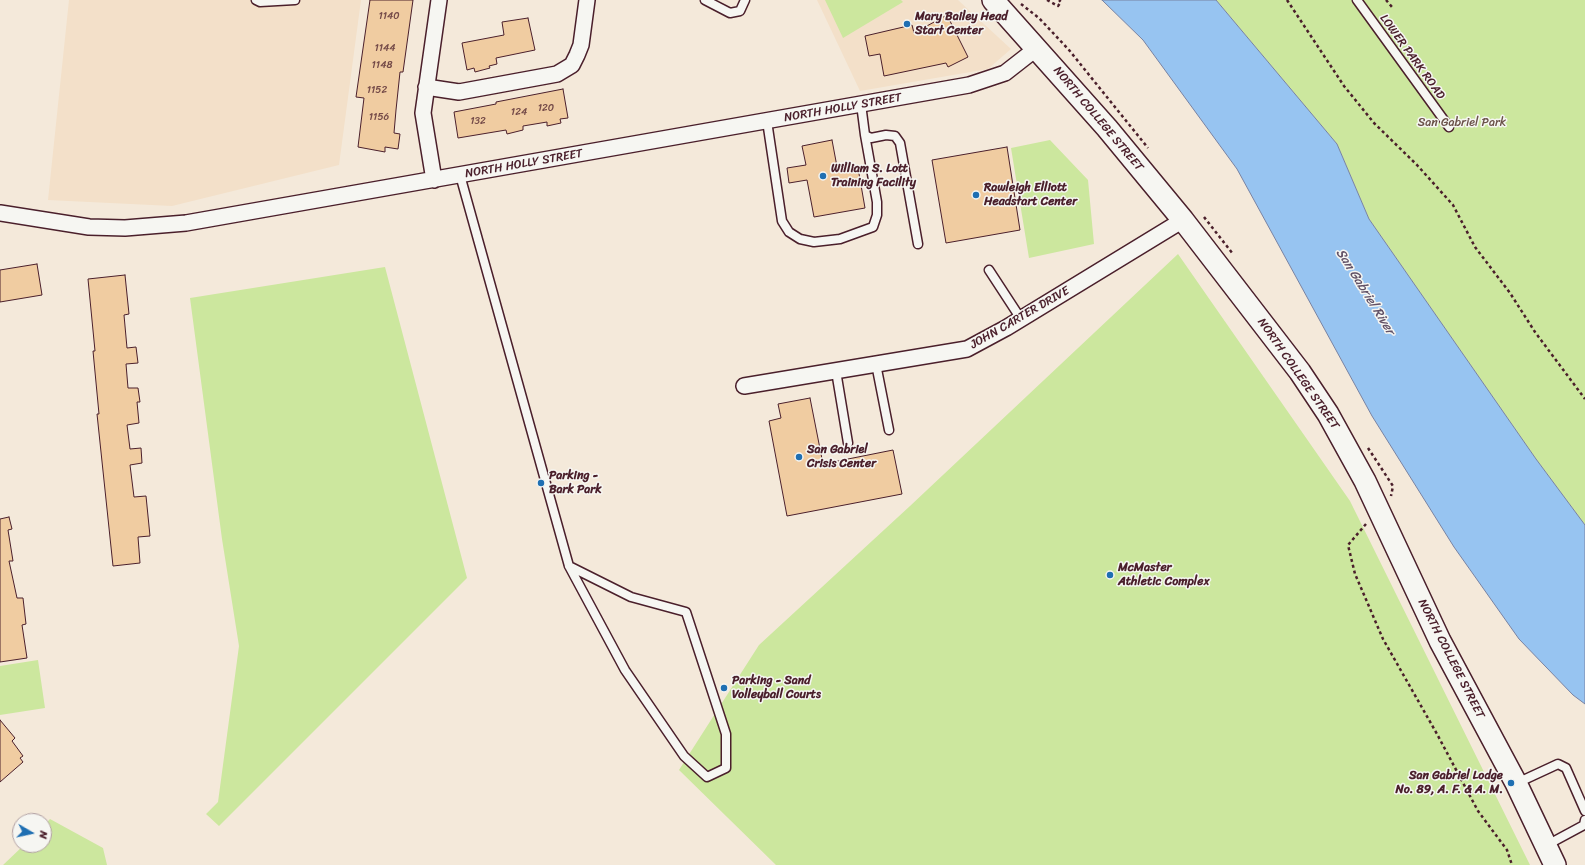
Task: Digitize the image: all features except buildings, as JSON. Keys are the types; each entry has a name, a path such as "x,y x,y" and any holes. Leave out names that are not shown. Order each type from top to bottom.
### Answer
{"street":[{"path":"434,180 423,113 439,0"},
{"path":"426,87 460,92 557,74 572,65 577,55 581,44 587,0"},
{"name":"NORTH COLLEGE STREET","path":"993,0 1107,128 1191,216 1328,414 1365,481 1440,641 1516,783 1555,865"},
{"name":"NORTH HOLLY STREET","path":"0,213 89,226 125,228 186,223 969,85 1005,72 1037,48"},
{"name":"JOHN CARTER DRIVE","path":"744,386 967,349 1021,319 1191,216"}],"lane":[{"path":"256,0 260,2 295,0"},
{"path":"705,0 730,13 740,11 746,0"},
{"name":"LOWER PARK ROAD","path":"1357,0 1449,127"},
{"path":"767,121 782,221 789,232 800,239 814,242 840,239 873,227 877,215 877,202 861,104"},
{"path":"865,134 871,138 886,135 895,136 900,143 918,244"},
{"path":"460,175 569,566 625,670 684,756 707,777 726,768 726,734 686,612 631,597 569,566"},
{"path":"989,270 1021,319"},
{"path":"876,364 889,430"},
{"path":"836,371 848,443"},
{"path":"1516,783 1558,764 1566,768 1585,811"},
{"path":"1546,845 1584,825 1585,820"}],"path":[{"path":"1016,0 1039,18 1069,50 1149,150"},
{"path":"1047,0 1058,6 1061,2 1059,0"},
{"path":"1288,0 1344,86 1374,123 1453,205 1475,247 1510,293 1534,332 1585,399"},
{"path":"1386,0 1392,7"},
{"path":"1191,216 1209,222 1235,257"},
{"path":"1366,445 1393,486 1389,509 1357,532 1348,545 1355,574 1383,639 1437,734 1478,811 1507,850 1512,865"}],"shaded area":[{"path":"69,0 361,0 339,165 172,206 48,200"},
{"name":"Mary Bailey Head Start Center","path":"817,0 958,0 1011,49 988,69 860,91"}],"green space":[{"path":"825,0 901,0 903,2 843,38"},
{"name":"San Gabriel Park","path":"1216,0 1585,0 1585,525 1536,459 1369,219 1337,144"},
{"path":"1050,140 1088,180 1094,244 1029,258 1011,148"},
{"name":"McMaster Athletic Complex","path":"1178,254 1350,501 1530,865 776,865 679,770 759,645 910,506"},
{"path":"385,267 467,578 219,826 206,814 218,802 239,646 222,539 190,298"},
{"path":"38,660 45,708 0,715 0,666"},
{"path":"52,820 103,848 107,865 3,865 16,853 52,853"}],"water":[{"name":"San Gabriel River","path":"1102,0 1216,0 1337,144 1369,219 1536,459 1585,525 1585,704 1573,695 1519,639 1454,547 1372,416 1237,169 1143,40"}],"place":[{"name":"Mary Bailey Head Start Center","path":"907,24"},
{"name":"William S. Lott Training Facility","path":"823,176"},
{"name":"Rawleigh Elliott Headstart Center","path":"976,195"},
{"name":"San Gabriel Crisis Center","path":"799,457"},
{"name":"Parking - Bark Park","path":"541,483"},
{"name":"McMaster Athletic Complex","path":"1110,575"},
{"name":"Parking - Sand Volleyball Courts","path":"724,688"},
{"name":"San Gabriel Lodge No. 89, A. F. & A. M.","path":"1511,783"}]}
